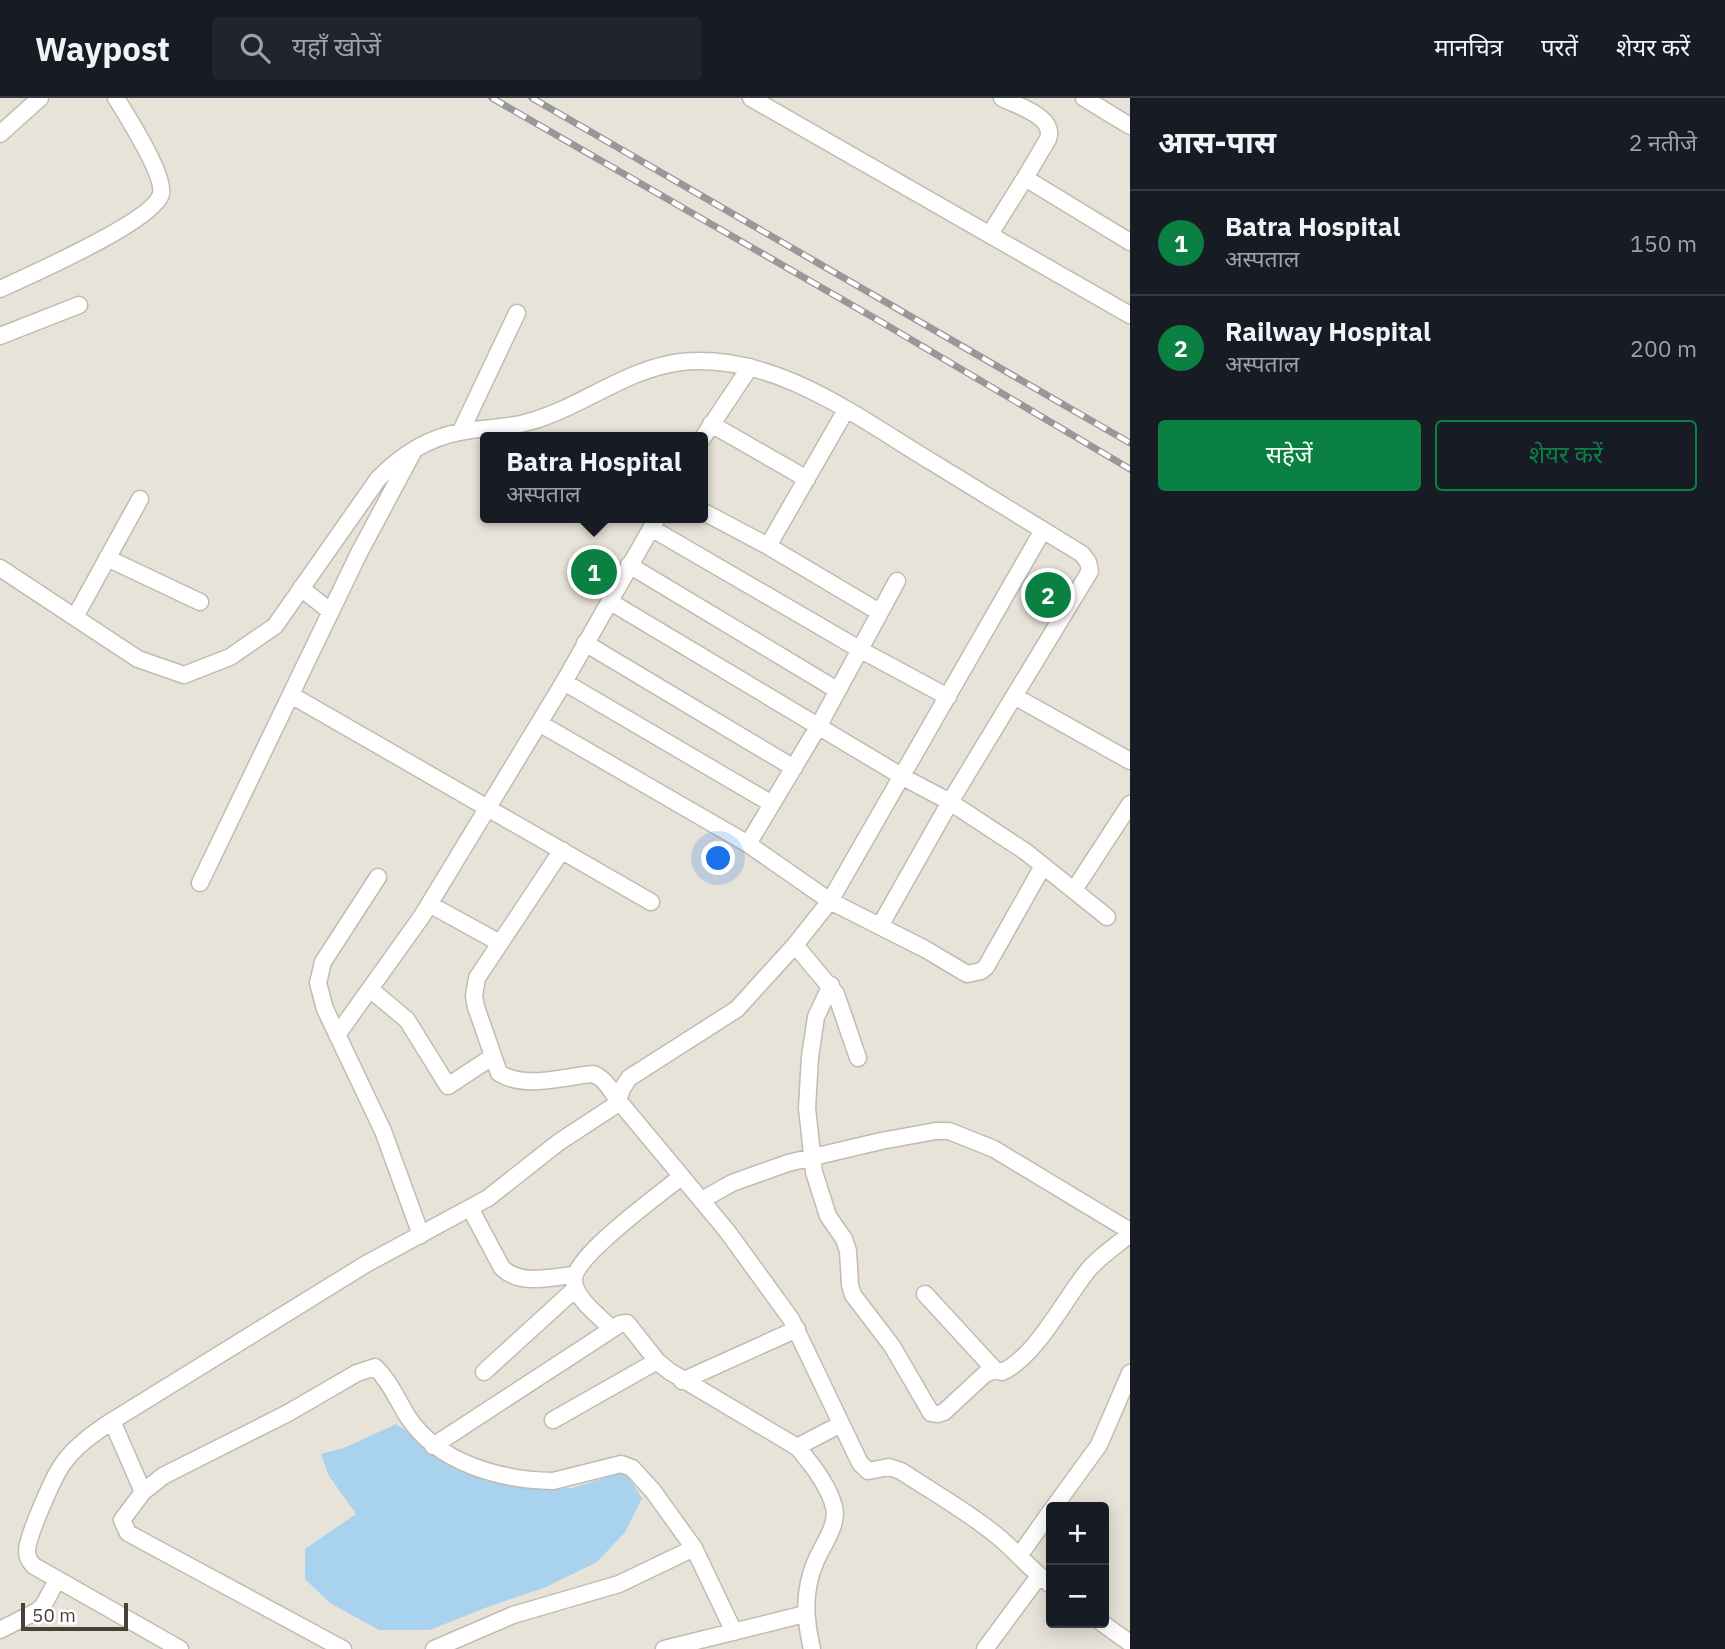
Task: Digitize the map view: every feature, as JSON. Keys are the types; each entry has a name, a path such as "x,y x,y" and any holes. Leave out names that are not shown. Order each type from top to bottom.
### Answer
{"street":[{"path":"0,134 40,98"},
{"path":"0,289 111,235 158,201 162,192 159,180 140,137 116,98"},
{"path":"751,98 1130,315"},
{"path":"990,233 1050,133 1049,125 1043,119 1002,98"},
{"path":"1084,98 1130,126"},
{"path":"1025,178 1130,242"},
{"path":"0,336 79,305"},
{"path":"461,431 517,313"},
{"path":"0,568 138,659 184,675 230,657 275,626 378,479 394,462 414,449 461,431 529,422 654,367 682,362 714,363 750,367 780,376 846,410 1082,554 1090,571 950,802 880,926"},
{"path":"706,432 750,367"},
{"path":"768,546 846,410"},
{"path":"711,424 807,480"},
{"path":"200,883 331,612 414,449"},
{"path":"75,617 140,499"},
{"path":"708,513 879,612"},
{"path":"337,1035 429,904 540,723 654,523 859,649 948,697"},
{"path":"180,1649 34,1566 27,1553 28,1544 62,1464 77,1447 112,1421 366,1264 501,1189 559,1142 617,1102 629,1078 737,1009 795,945 830,901 1043,530"},
{"path":"107,558 200,602"},
{"path":"629,565 837,690"},
{"path":"748,845 818,727 897,580"},
{"path":"301,588 331,612"},
{"path":"609,601 902,777 950,802 1026,852 1107,917"},
{"path":"585,643 793,768"},
{"path":"564,682 772,804"},
{"path":"291,695 651,902"},
{"path":"1014,696 1130,761"},
{"path":"540,723 748,845 830,901 967,974 981,971 992,958 1043,866"},
{"path":"1074,890 1130,804"},
{"path":"562,850 477,978 474,987 476,1007 499,1073 516,1079 551,1080 599,1076 617,1102 727,1231 797,1329 860,1463 869,1471 889,1467 901,1471 990,1530 1045,1581 985,1649"},
{"path":"378,877 323,962 319,973 320,995 383,1131 421,1235"},
{"path":"429,904 500,943"},
{"path":"795,945 831,985 841,1005 858,1058"},
{"path":"831,985 819,1008 812,1036 807,1108 811,1158 823,1206 849,1251 853,1295 892,1346 932,1413 944,1412 985,1374 995,1370"},
{"path":"370,989 407,1020 447,1086 492,1057"},
{"path":"702,1200 732,1184 788,1163 881,1141 949,1131 994,1149 1130,1232 1090,1268 1056,1317 1025,1355 1007,1371 995,1370 925,1294"},
{"path":"484,1372 575,1282 579,1264 681,1177"},
{"path":"470,1208 502,1268 509,1274 525,1279 575,1282 611,1328"},
{"path":"433,1446 611,1328 627,1323 656,1361 682,1381 797,1447 815,1470 835,1508 835,1518 814,1565 806,1596 805,1614 812,1649"},
{"path":"682,1381 797,1329"},
{"path":"553,1420 656,1361"},
{"path":"343,1649 128,1533 122,1520 143,1492 163,1476 267,1424 366,1368 375,1367 384,1375 419,1432 433,1446 453,1458 474,1466 542,1481 564,1479 621,1464 632,1468 653,1491 694,1548 734,1632"},
{"path":"1058,1502 1099,1445 1130,1373"},
{"path":"112,1421 143,1492"},
{"path":"797,1447 841,1424"},
{"path":"1018,1556 1046,1518"},
{"path":"434,1649 513,1615 619,1584 694,1548"},
{"path":"0,1630 43,1606 57,1580"},
{"path":"664,1649 805,1614"},
{"path":"1109,1628 1130,1643"}],"shaded area":[{"path":"0,98 1130,98 1130,1649 0,1649"}],"water":[{"path":"396,1424 466,1473 526,1484 572,1488 625,1472 642,1498 625,1532 597,1562 546,1587 430,1630 379,1630 330,1603 305,1579 305,1549 356,1514 329,1476 321,1454 344,1448"}],"railway":[{"path":"492,98 1130,469"},
{"path":"532,98 1130,443"}],"place":[{"name":"Batra Hospital","path":"594,572"},
{"name":"Railway Hospital","path":"1048,595"}]}
